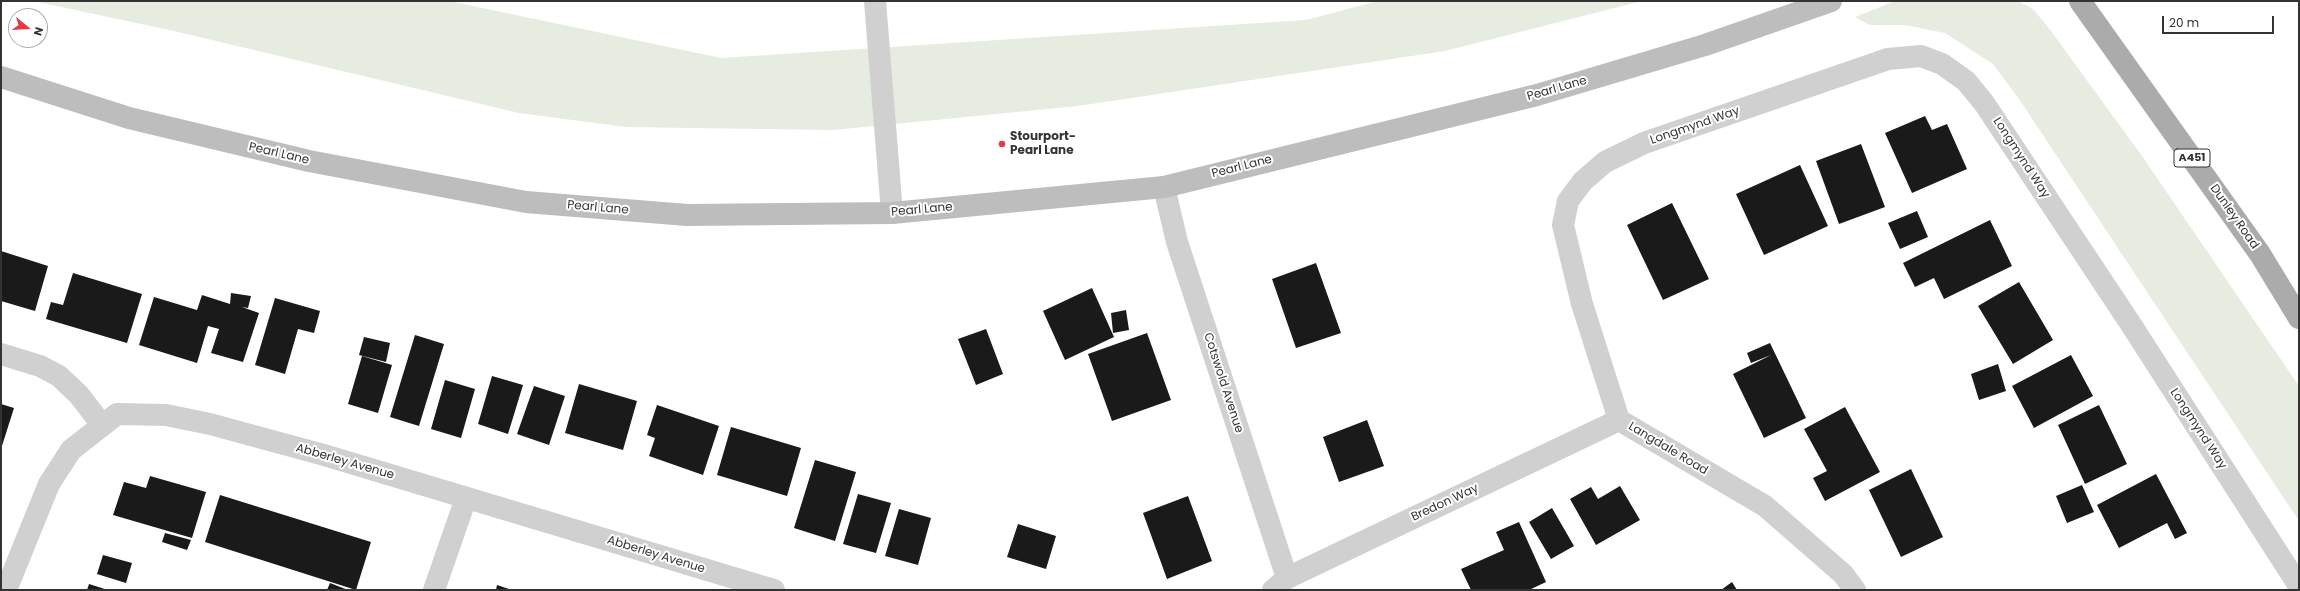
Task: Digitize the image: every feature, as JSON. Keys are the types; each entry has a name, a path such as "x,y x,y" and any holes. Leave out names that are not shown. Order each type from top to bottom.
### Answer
{"main road":[{"name":"Pearl Lane","path":"1,77 129,118 279,154 526,202 688,215 892,213 1164,186 1537,95 1705,45 1831,1"},
{"name":"Dunley Road","path":"2080,1 2260,254 2299,318"}],"street":[{"path":"875,1 892,213"},
{"name":"Longmynd Way","path":"1583,181 1605,162 1644,143 1888,59 1921,56 1942,64 1966,81 1984,103 2132,326 2299,586"},
{"name":"Langdale Road","path":"1583,181 1568,201 1563,225 1582,304 1619,420 1765,506 1843,574 1855,590"},
{"name":"Cotswold Avenue","path":"1164,186 1177,242 1280,584"},
{"path":"1,354 40,366 59,376 79,395 102,425"},
{"name":"Abberley Avenue","path":"6,590 49,484 71,450 117,414 166,415 210,424 466,498 774,590"},
{"name":"Bredon Way","path":"1280,584 1619,420"},
{"path":"434,590 466,498"}],"shaded area":[{"path":"33,1 449,1 721,58 1306,20 1378,1 1642,1 1445,51 1078,106 833,130 626,127 519,113 174,31"},
{"path":"1895,1 2017,1 2032,8 2048,27 2142,156 2299,386 2299,521 2019,99 1993,64 1945,33 1904,25 1870,25 1855,17"}],"building":[{"path":"1925,116 1932,130 1947,124 1967,169 1912,193 1885,133"},
{"path":"1861,144 1885,207 1839,224 1816,161"},
{"path":"1800,165 1828,226 1764,255 1736,194"},
{"path":"1672,203 1709,279 1663,300 1627,225"},
{"path":"1917,211 1928,237 1900,249 1888,223"},
{"path":"1990,220 2012,266 1944,299 1934,278 1915,287 1903,263"},
{"path":"1,251 48,266 35,311 1,301"},
{"path":"1316,263 1341,333 1296,348 1272,279"},
{"path":"73,273 142,294 127,343 46,319 51,302 63,305"},
{"path":"2019,282 2053,340 2013,364 1978,306"},
{"path":"1092,288 1114,337 1065,360 1043,311"},
{"path":"231,293 251,296 248,308 242,307 259,313 243,362 211,353 219,329 208,326 197,363 139,345 154,297 197,310 202,295 230,304"},
{"path":"275,298 320,311 314,333 298,329 285,374 255,365"},
{"path":"1126,310 1129,330 1113,333 1111,313"},
{"path":"986,329 1003,374 976,385 958,339"},
{"path":"1147,333 1171,400 1112,421 1088,354"},
{"path":"415,335 444,344 419,426 390,417"},
{"path":"364,337 390,343 386,362 359,355"},
{"path":"1770,343 1806,418 1764,438 1733,374 1771,355 1751,363 1747,353"},
{"path":"2071,355 2093,396 2034,428 2012,386"},
{"path":"362,356 392,365 378,413 348,404"},
{"path":"1998,364 2006,391 1979,400 1971,374"},
{"path":"492,376 523,385 508,434 478,424"},
{"path":"445,380 475,389 461,438 431,429"},
{"path":"579,384 637,401 623,450 565,433"},
{"path":"534,386 565,396 549,445 517,434"},
{"path":"1,404 14,408 1,449"},
{"path":"657,405 719,426 703,475 649,456 655,438 647,435"},
{"path":"2099,405 2127,464 2085,484 2058,425"},
{"path":"1845,407 1880,472 1825,501 1813,478 1827,471 1804,429"},
{"path":"1367,420 1384,466 1339,482 1323,437"},
{"path":"731,427 801,448 787,496 717,475"},
{"path":"815,460 856,472 835,541 794,528"},
{"path":"1911,469 1943,537 1901,557 1869,490"},
{"path":"2156,474 2187,533 2175,539 2167,523 2119,548 2097,505"},
{"path":"150,476 206,492 192,538 113,515 124,482 146,488"},
{"path":"2082,485 2094,512 2067,523 2056,496"},
{"path":"1620,486 1640,520 1596,545 1570,499 1591,487 1598,499"},
{"path":"858,494 891,503 876,553 843,544"},
{"path":"220,495 371,542 356,590 205,542"},
{"path":"1188,496 1212,561 1167,579 1143,513"},
{"path":"1552,508 1574,546 1551,559 1529,522"},
{"path":"899,509 931,518 918,565 885,556"},
{"path":"1519,522 1546,582 1529,590 1471,590 1461,569 1504,550 1496,532"},
{"path":"1018,524 1056,536 1046,569 1007,557"},
{"path":"165,533 191,540 187,550 162,542"},
{"path":"103,555 132,563 126,583 97,574"},
{"path":"1732,582 1737,590 1721,590"},
{"path":"330,583 348,590 327,590"},
{"path":"89,584 108,590 87,590"},
{"path":"497,585 512,590 496,590"}],"place":[{"name":"Stourport- Pearl Lane","path":"1002,144"}]}
